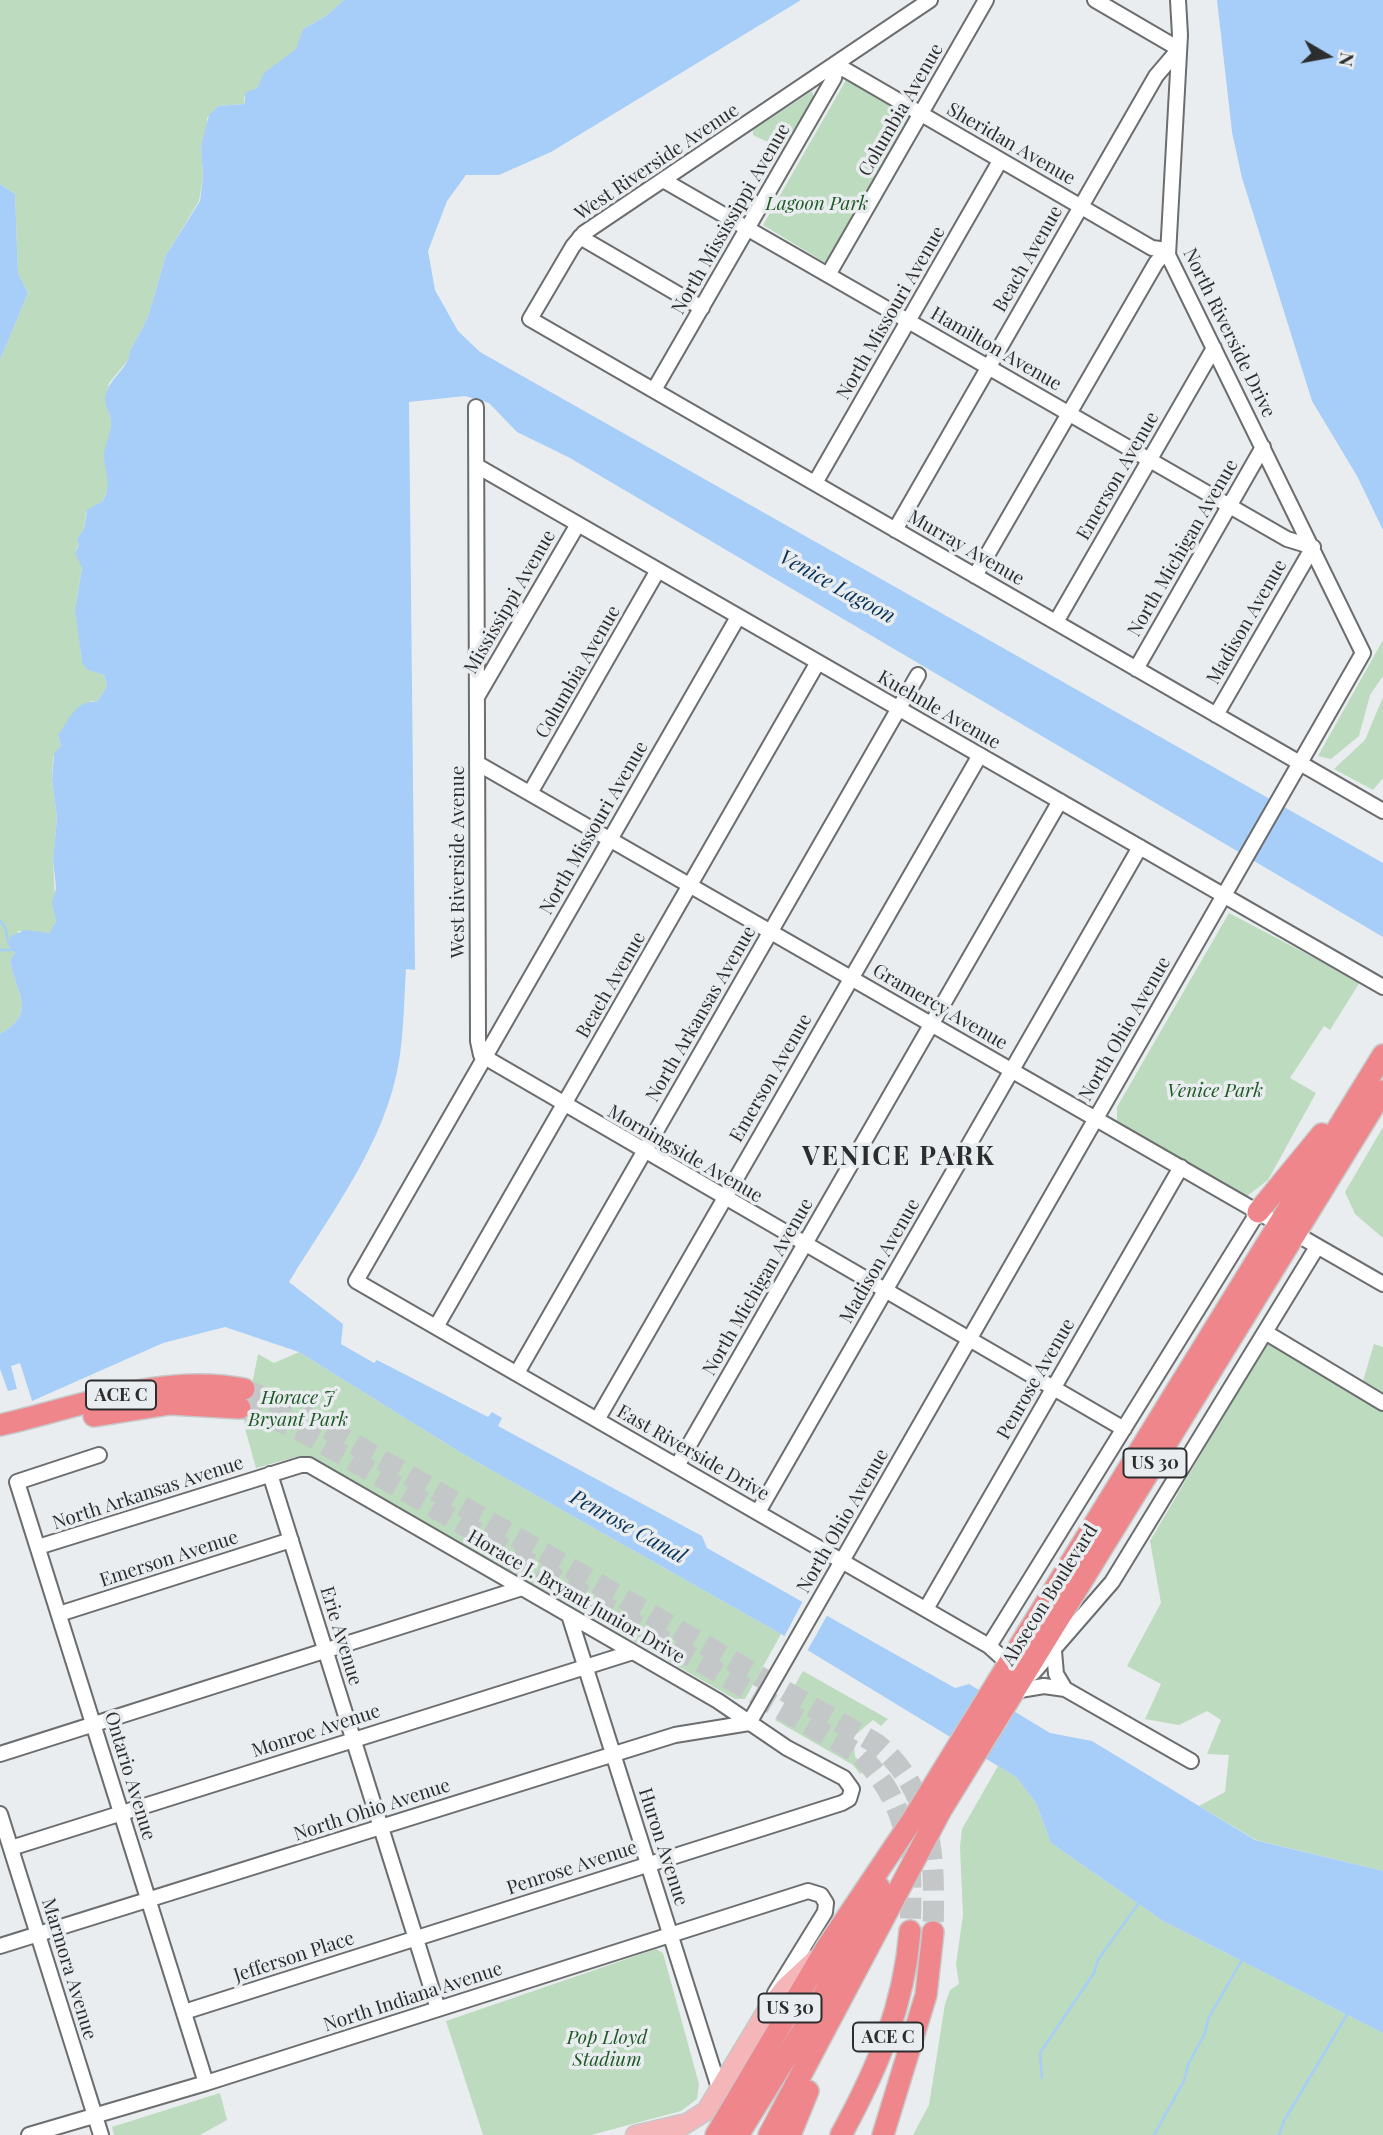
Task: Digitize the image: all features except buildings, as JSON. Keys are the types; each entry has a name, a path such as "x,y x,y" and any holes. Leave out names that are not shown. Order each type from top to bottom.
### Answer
{"highway":[{"name":"Absecon Boulevard","path":"1287,1229 1350,1109 1383,1055"},
{"name":"Absecon Boulevard","path":"769,2135 923,1842 955,1768 1007,1678 1287,1229 1383,1091"},
{"path":"1258,1212 1318,1139 1350,1109"},
{"name":"ACE C","path":"0,1425 155,1387 210,1384 242,1399 142,1407 0,1440"},
{"name":"Absecon Boulevard","path":"716,2135 827,1947 912,1819 955,1768"},
{"path":"738,2135 818,2006 912,1819"},
{"name":"ACE C","path":"841,2135 872,2078 892,2026 904,1980 910,1931"},
{"name":"ACE C","path":"883,2135 923,2008 933,1932"},
{"path":"854,2135 906,2037 930,1964"},
{"path":"790,2135 831,2045 854,1976"}],"main road":[{"path":"668,2135 706,2111 767,2010 785,1987 827,1947"},
{"path":"635,2135 692,2122"}],"street":[{"name":"West Riverside Avenue","path":"530,319 580,237 930,0"},
{"name":"Columbia Avenue","path":"828,275 986,0"},
{"path":"1095,0 1179,49"},
{"name":"North Riverside Drive","path":"1178,0 1179,49 1167,250 1361,647 1360,660"},
{"name":"Beach Avenue","path":"895,530 1156,76 1179,49"},
{"name":"Sheridan Avenue","path":"837,65 1152,248 1167,250"},
{"name":"North Mississippi Avenue","path":"654,390 834,78 837,65"},
{"name":"North Missouri Avenue","path":"814,483 1000,161"},
{"name":"Hamilton Avenue","path":"663,180 1292,542 1313,547"},
{"path":"580,237 702,308"},
{"path":"975,576 1156,263 1167,250"},
{"name":"Murray Avenue","path":"530,319 1383,811"},
{"name":"Emerson Avenue","path":"1056,622 1214,348"},
{"name":"West Riverside Avenue","path":"476,407 478,1041 483,1058"},
{"name":"North Michigan Avenue","path":"1136,668 1264,447"},
{"name":"Kuehnle Avenue","path":"477,466 1383,987"},
{"name":"Mississippi Avenue","path":"477,699 578,524"},
{"name":"Madison Avenue","path":"1216,715 1313,547"},
{"name":"Columbia Avenue","path":"530,793 658,570"},
{"name":"North Missouri Avenue","path":"483,1058 738,617"},
{"name":"North Ohio Avenue","path":"0,1946 688,1732 749,1723 1360,660"},
{"name":"Beach Avenue","path":"436,1327 818,662"},
{"name":"North Arkansas Avenue","path":"517,1373 918,675"},
{"name":"Emerson Avenue","path":"597,1420 980,755"},
{"name":"Gramercy Avenue","path":"477,763 1383,1284"},
{"name":"North Michigan Avenue","path":"677,1466 1060,801"},
{"name":"Madison Avenue","path":"758,1512 1140,847"},
{"name":"Morningside Avenue","path":"483,1058 1124,1429"},
{"name":"East Riverside Drive","path":"483,1058 356,1281 989,1646 1007,1678"},
{"name":"Penrose Avenue","path":"926,1609 1181,1167"},
{"name":"Absecon Boulevard","path":"989,1646 1258,1212"},
{"name":"Absecon Boulevard","path":"1007,1678 1054,1651 1112,1582 1317,1247"},
{"path":"1265,1332 1383,1403"},
{"name":"Ontario Avenue","path":"99,1455 17,1482 206,2083"},
{"name":"Horace J. Bryant Junior Drive","path":"270,1474 309,1465 718,1701 749,1723 844,1778 852,1789"},
{"name":"North Arkansas Avenue","path":"38,1548 270,1474"},
{"name":"Erie Avenue","path":"270,1474 438,2009"},
{"name":"Emerson Avenue","path":"59,1614 291,1540"},
{"path":"0,1754 522,1588"},
{"name":"Huron Avenue","path":"569,1615 720,2091"},
{"path":"1054,1651 1056,1674 1065,1689"},
{"name":"Monroe Avenue","path":"11,1848 633,1652"},
{"path":"1007,1678 1065,1689 1191,1761"},
{"name":"Penrose Avenue","path":"416,1938 842,1803 849,1799 852,1789"},
{"name":"Marmora Avenue","path":"0,1814 102,2135"},
{"name":"North Indiana Avenue","path":"29,2135 206,2083 808,1891 817,1892 825,1899 825,1912 780,1982 767,2010"},
{"name":"Jefferson Place","path":"184,2012 416,1938"}],"green space":[{"path":"0,0 344,0 326,16 303,29 297,49 265,73 257,88 244,97 245,104 218,106 207,118 207,130 201,146 203,177 199,201 166,255 148,317 130,351 130,358 109,383 105,400 111,421 110,441 104,460 110,482 103,501 86,512 84,529 77,539 79,544 76,550 82,567 76,604 81,657 88,670 104,675 107,686 97,702 91,701 58,735 61,746 53,757 52,780 57,818 53,859 56,920 51,933 18,931 14,955 10,960 22,1001 22,1010 12,1026 0,1034 0,360 28,293 18,273 15,194 0,184"},
{"name":"Lagoon Park","path":"846,80 909,117 826,263 763,225"},
{"path":"812,91 814,98 784,150 753,135 753,130"},
{"path":"1383,640 1383,676 1370,695 1359,736 1331,759 1318,756"},
{"path":"1383,697 1383,778 1373,790 1334,769 1365,740"},
{"name":"Venice Park","path":"1229,913 1360,982 1330,1030 1324,1026 1290,1078 1316,1093 1268,1180 1247,1196 1232,1190 1117,1121 1117,1107"},
{"path":"1383,1127 1383,1238 1355,1214 1345,1192"},
{"path":"1267,1342 1383,1410 1383,1871 1256,1840 1199,1806 1225,1792 1229,1755 1207,1754 1221,1720 1207,1711 1179,1725 1145,1719 1161,1684 1127,1666 1161,1603 1150,1541"},
{"path":"1374,1344 1383,1347 1383,1394 1363,1381"},
{"name":"Horace J Bryant Park","path":"299,1352 463,1454 781,1634 745,1699 735,1699 317,1461 296,1457 256,1468 244,1425 258,1354 274,1363"},
{"path":"803,1671 888,1719 881,1726 873,1720 853,1737 855,1756 866,1770 860,1774 853,1765 775,1720"},
{"path":"998,1766 1016,1777 1036,1803 1051,1843 1163,1921 1383,2033 1383,2135 913,2135 929,2105 945,2004 950,1990 959,1984 956,1964 963,1915 960,1847 962,1829"},
{"name":"Pop Lloyd Stadium","path":"656,1949 663,1953 699,2084 697,2099 681,2111 591,2135 483,2135 446,2021"},
{"path":"220,2093 227,2120 200,2135 114,2135 112,2127"}],"water":[{"path":"344,0 801,0 551,152 499,175 466,175 447,201 428,251 435,290 458,331 480,352 1383,863 1383,937 570,458 517,432 489,403 465,396 409,402 415,970 406,969 399,1061 382,1120 355,1176 289,1282 343,1324 341,1344 374,1363 377,1360 488,1417 492,1412 502,1418 498,1426 702,1536 707,1548 955,1688 969,1684 1050,1733 1092,1741 1255,1840 1383,1871 1383,2033 1163,1921 1051,1843 1036,1803 1016,1777 781,1634 463,1454 299,1352 225,1327 163,1343 32,1401 20,1363 11,1366 17,1389 8,1391 0,1369 0,1034 12,1026 22,1010 22,1001 10,960 15,953 9,944 11,936 25,930 50,933 56,921 52,903 56,888 53,859 57,818 52,780 54,754 61,746 58,735 78,708 83,704 97,702 107,686 104,675 88,670 82,663 75,610 82,568 75,553 79,545 77,539 84,529 87,510 103,501 108,488 104,454 111,421 105,402 106,392 126,363 148,317 166,255 200,201 203,177 201,146 209,115 218,106 245,104 245,93 257,88 264,73 296,49 303,29 326,16"},
{"path":"1217,0 1383,0 1383,530 1357,476 1312,401 1242,178 1232,132"},
{"path":"0,184 15,194 18,273 28,293 0,360"}],"pier":[{"path":"804,1599 829,1612 806,1653 783,1639"}],"waterway":[{"path":"0,921 13,950 0,950"},
{"path":"1042,2078 1040,2053 1094,1973 1098,1960 1138,1904"},
{"path":"1154,2135 1184,2081 1188,2065 1205,2033 1208,2019 1242,1960"},
{"path":"1279,2135 1284,2121 1348,2013"}],"tunnel":[{"path":"244,1389 300,1413 877,1744 896,1763 921,1806 931,1854 933,1932"},
{"path":"240,1408 268,1416 305,1433 859,1754 877,1774 899,1814 909,1858 910,1931"}],"district":[{"name":"VENICE PARK","path":"899,1157"}],"water label":[{"name":"Venice Lagoon","path":"837,587"},
{"name":"Penrose Canal","path":"628,1527"}]}
